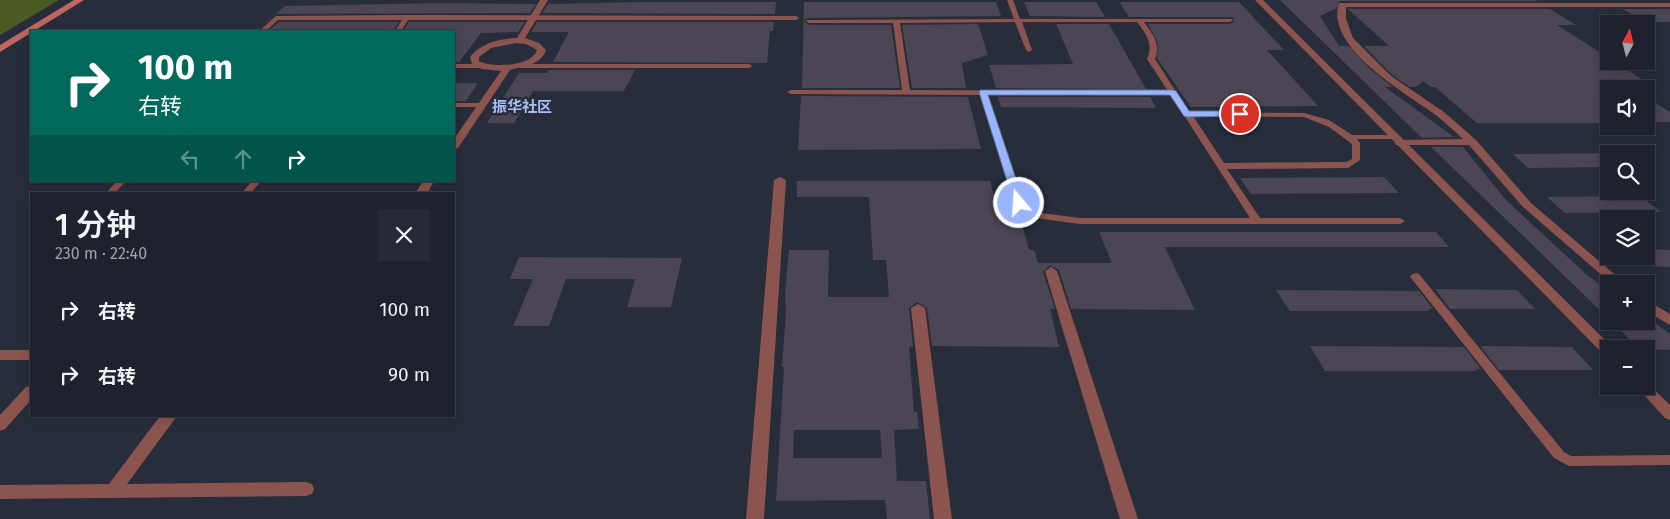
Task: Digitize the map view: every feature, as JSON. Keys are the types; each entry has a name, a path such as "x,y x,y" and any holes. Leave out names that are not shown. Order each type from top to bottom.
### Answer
{"main road":[{"path":"31,30 80,0"},
{"path":"0,49 30,31"}],"street":[{"path":"518,41 544,0"},
{"path":"1258,0 1600,343"},
{"path":"1609,275 1527,205 1472,142 1441,114 1388,78 1349,39 1342,19 1342,5 1577,2 1670,5"},
{"path":"518,41 532,42 539,45 542,50 540,56 521,66 508,68 482,66 475,62 474,57 478,52 496,43 518,41"},
{"path":"455,144 508,68"},
{"path":"1398,140 1472,142"},
{"path":"755,519 780,180"},
{"path":"1051,271 1129,519"},
{"path":"918,308 943,519"},
{"path":"1655,310 1670,321"},
{"path":"0,355 30,355"},
{"path":"0,425 30,392"},
{"path":"1651,395 1670,414"},
{"path":"113,491 168,417"},
{"path":"0,492 306,489"}],"lane":[{"path":"1010,0 1029,50"},
{"path":"399,30 407,17"},
{"path":"263,30 276,18 796,18"},
{"path":"809,20 1230,20"},
{"path":"896,20 906,92"},
{"path":"1139,20 1155,41 1155,51 1151,59 1257,221"},
{"path":"455,66 482,66"},
{"path":"521,66 749,66"},
{"path":"791,92 1172,92"},
{"path":"983,92 1019,203 1038,216 1080,221 1400,221"},
{"path":"455,105 481,105"},
{"path":"1187,114 1304,115 1329,123 1351,137 1356,143 1356,160 1348,165 1221,166"},
{"path":"1351,137 1398,140"},
{"path":"111,192 121,182"},
{"path":"247,192 255,182"},
{"path":"1415,276 1559,455 1570,461 1670,460"}],"green space":[{"path":"0,0 59,0 0,35"}],"building":[{"path":"1280,0 1538,1 1339,1 1337,8 1320,16 1339,46 1349,46 1370,69 1393,87 1385,87 1454,137 1422,138"},
{"path":"776,2 775,14 542,13 548,4"},
{"path":"804,2 996,2 1001,16 807,18 804,21 809,25 891,25 900,88 802,88"},
{"path":"1024,2 1096,2 1105,17 1030,16"},
{"path":"1119,2 1239,2 1284,50 1267,50 1318,106 1191,107 1157,58 1158,43 1148,24 1230,24 1234,22 1234,19 1232,17 1129,17"},
{"path":"443,3 536,4 530,13 276,14 256,30 285,6"},
{"path":"1348,9 1550,9 1576,25 1557,25 1600,52 1600,70 1628,70 1643,80 1600,80 1600,123 1477,123 1435,87 1431,87 1423,81 1416,87 1410,87 1392,75 1364,46 1389,46"},
{"path":"1622,9 1670,9 1670,22 1655,22 1655,15 1633,15"},
{"path":"279,22 399,22 394,30 269,30"},
{"path":"409,22 525,22 518,32 481,33 459,62 455,62 455,30 404,30"},
{"path":"537,22 774,22 773,31 770,31 767,63 751,63 553,62 569,32 531,32"},
{"path":"978,24 988,55 962,63 966,88 912,88 902,25"},
{"path":"1056,24 1109,24 1146,89 996,88 989,65 1073,64"},
{"path":"549,70 635,70 624,91 533,91 514,123 487,123 519,73 547,73"},
{"path":"455,83 478,83 466,101 455,101"},
{"path":"801,96 968,97 981,149 798,150"},
{"path":"998,97 1150,97 1156,108 1001,107"},
{"path":"1655,103 1670,112 1670,122 1655,122"},
{"path":"1431,147 1463,147 1506,200 1587,275 1600,284 1600,310"},
{"path":"1600,153 1600,167 1528,168 1513,154"},
{"path":"1384,177 1399,193 1251,194 1240,178"},
{"path":"797,181 990,181 1000,218 1020,218 1029,250 1034,250 1038,263 1112,263 1099,232 1436,232 1449,247 1165,247 1195,310 1071,309 1059,270 1050,265 1043,272 1055,309 1050,309 1059,347 932,346 927,308 917,302 909,308 913,346 909,347 914,412 917,412 919,429 894,430 897,481 926,481 930,519 887,519 885,500 776,501 784,367 782,367 786,312 785,293 789,250 829,250 828,297 889,297 886,260 873,260 869,197 797,197","holes":["794,430 880,430 882,458 793,458"]},
{"path":"1600,196 1600,200 1645,200 1661,212 1655,212 1655,210 1600,210 1600,213 1565,213 1547,197"},
{"path":"1655,249 1670,250 1670,267 1646,266 1655,265"},
{"path":"519,257 682,258 671,307 627,307 635,279 566,279 549,326 513,326 533,279 510,279"},
{"path":"1435,289 1517,290 1535,309 1450,309"},
{"path":"1276,290 1419,291 1433,309 1428,309 1430,311 1290,311"},
{"path":"1655,323 1670,334 1670,350 1655,350 1655,340 1630,340 1620,330 1655,330"},
{"path":"1310,346 1464,347 1481,369 1476,369 1477,371 1325,371"},
{"path":"1481,347 1572,347 1593,370 1499,370"}],"district":[{"name":"振华社区","path":"522,107"}],"route":[{"path":"1019,203 983,92 1172,92 1187,114 1240,114"}]}
